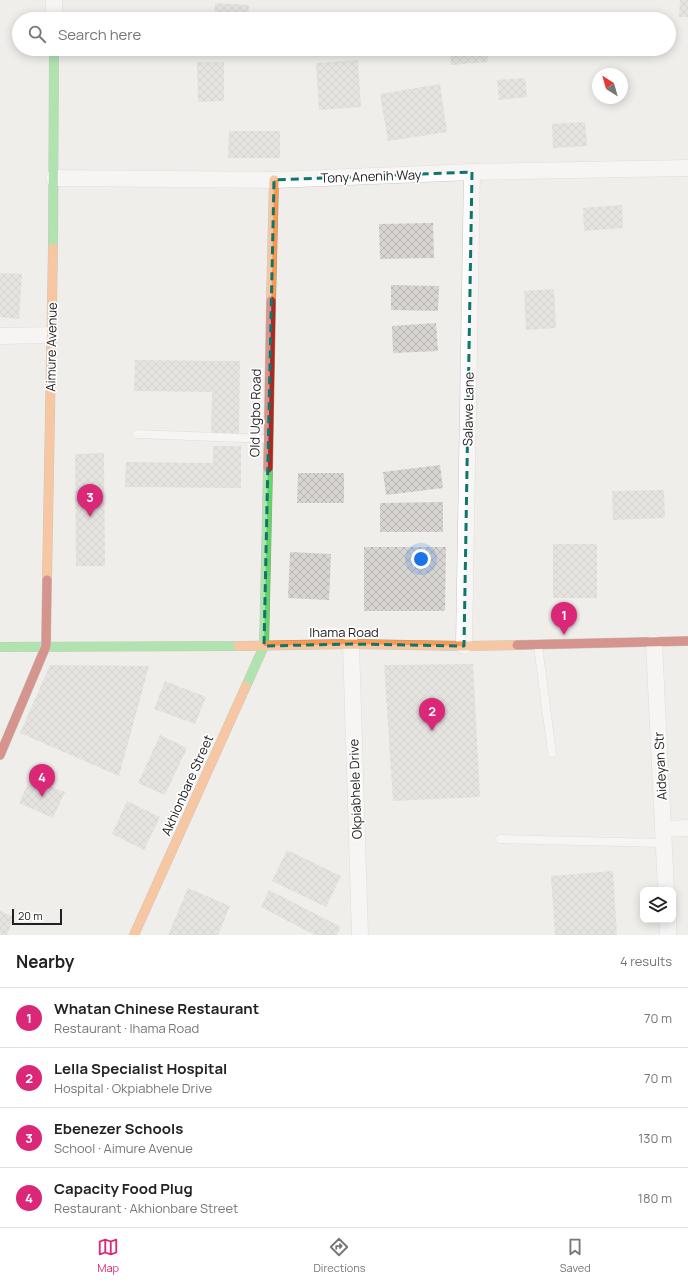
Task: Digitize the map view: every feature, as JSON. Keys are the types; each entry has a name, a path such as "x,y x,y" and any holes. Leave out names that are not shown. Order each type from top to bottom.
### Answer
{"street":[{"path":"54,0 54,12"},
{"name":"Aimure Avenue","path":"46,646 52,335 54,56"},
{"name":"Tony Anenih Way","path":"54,178 274,180 472,172 688,168"},
{"name":"Salawe Lane","path":"464,646 472,172"},
{"name":"Old Ugbo Road","path":"264,646 274,180"},
{"path":"0,336 52,335"},
{"name":"Ihama Road","path":"0,647 264,646 351,644 464,646 688,641"},
{"name":"Aideyan Str","path":"654,642 666,887"},
{"name":"Okpiabhele Drive","path":"351,644 360,935"},
{"path":"0,755 46,646"},
{"name":"Akhionbare Street","path":"134,935 264,646"},
{"path":"663,836 688,828"},
{"path":"668,923 668,935"}],"lane":[{"path":"137,434 268,439"},
{"path":"538,645 552,753"},
{"path":"500,839 663,836"}],"highlighted area":[{"path":"472,172 464,646 351,644 264,646 274,180"}],"building":[{"path":"680,0 688,0 688,17 679,17"},
{"path":"215,3 249,5 248,12 214,12"},
{"path":"450,56 488,56 488,62 451,65"},
{"path":"358,60 361,107 319,110 316,63"},
{"path":"197,62 224,62 224,101 198,102"},
{"path":"525,78 527,97 499,100 497,80"},
{"path":"440,84 447,132 388,141 380,94"},
{"path":"585,122 587,146 553,148 552,124"},
{"path":"229,131 280,131 280,158 228,158"},
{"path":"622,205 623,228 584,231 583,208"},
{"path":"433,223 434,258 380,259 379,224"},
{"path":"0,273 22,274 19,319 0,317"},
{"path":"391,285 439,286 438,311 391,310"},
{"path":"554,289 556,328 526,330 524,291"},
{"path":"436,323 438,351 393,353 392,326"},
{"path":"135,360 240,361 239,434 211,434 212,392 134,391"},
{"path":"213,446 241,446 241,488 125,487 126,462 213,463"},
{"path":"104,453 105,566 76,566 75,454"},
{"path":"440,465 443,488 386,495 383,472"},
{"path":"298,473 344,473 344,503 297,503"},
{"path":"664,490 665,518 613,520 612,491"},
{"path":"443,502 443,532 380,532 380,503"},
{"path":"553,544 597,544 597,598 553,598"},
{"path":"364,547 446,547 445,611 364,611"},
{"path":"290,552 331,554 329,600 288,598"},
{"path":"473,664 480,797 393,801 384,665"},
{"path":"50,665 149,666 119,776 20,733"},
{"path":"165,681 206,697 195,724 154,709"},
{"path":"160,735 187,748 165,795 138,783"},
{"path":"30,779 65,792 53,818 19,803"},
{"path":"127,801 160,817 144,850 112,834"},
{"path":"287,850 341,876 326,907 272,881"},
{"path":"613,871 617,935 555,935 551,876"},
{"path":"188,888 230,906 218,935 168,935"},
{"path":"269,890 341,927 337,935 315,935 261,907"},
{"path":"0,911 14,917 7,935 0,935"}],"traffic: fast":[{"path":"53,248 54,56"},
{"path":"246,686 264,646 268,468"},
{"path":"0,647 238,646"}],"traffic: slow":[{"path":"271,301 274,180"},
{"path":"47,580 53,248"},
{"path":"238,646 351,644 464,646 517,645"},
{"path":"134,935 246,686"}],"traffic: jam":[{"path":"268,468 271,301"},
{"path":"0,755 46,646 47,580"},
{"path":"517,645 688,641"}],"place":[{"name":"Ebenezer Schools","path":"90,517"},
{"name":"Whatan Chinese Restaurant","path":"564,635"},
{"name":"Lella Specialist Hospital","path":"432,731"},
{"name":"Capacity Food Plug","path":"42,797"}]}
